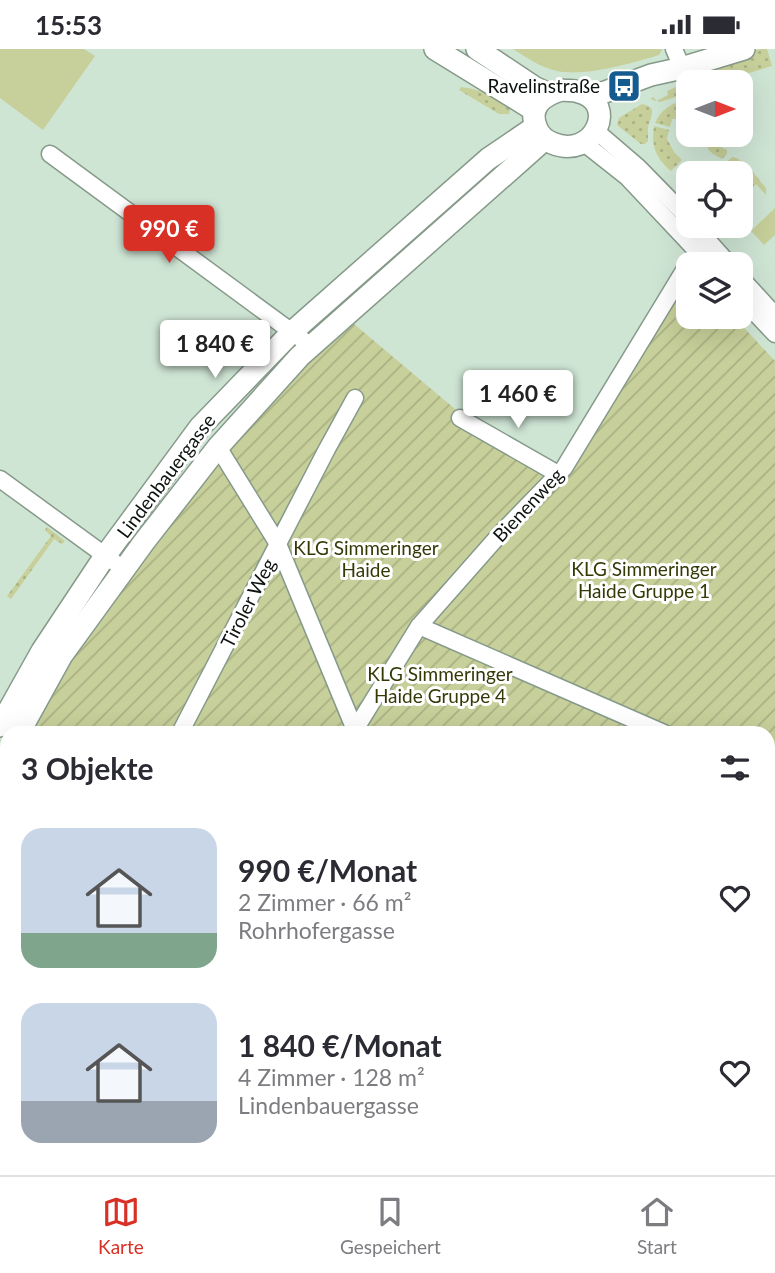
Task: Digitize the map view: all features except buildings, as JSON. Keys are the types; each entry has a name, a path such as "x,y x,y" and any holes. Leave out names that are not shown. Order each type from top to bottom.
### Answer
{"street":[{"path":"435,49 538,125 555,145 568,147 592,121 678,62 744,49"},
{"path":"477,49 549,94"},
{"path":"538,125 540,101 549,94 562,90 578,92 592,121 627,177 684,252"},
{"path":"592,121 676,206"},
{"name":"Lindenbauergasse","path":"0,726 42,651 105,556 200,427 292,332 488,159 538,125"},
{"name":"Lindenbauergasse","path":"23,726 62,655 218,447 311,345 538,125"},
{"path":"50,154 311,345"},
{"path":"707,238 719,252"},
{"name":"Bienenweg","path":"696,252 707,238"},
{"name":"Bienenweg","path":"357,726 419,626 501,533 564,468 676,283"},
{"path":"753,291 775,314"},
{"path":"753,311 775,334"},
{"name":"Tiroler Weg","path":"184,726 355,398"},
{"path":"460,418 558,474"},
{"path":"218,447 278,544 352,726"},
{"path":"0,479 124,569"},
{"path":"419,626 648,726"}],"green space":[{"path":"0,49 84,49 95,56 43,130 0,98"},
{"path":"513,49 662,50 659,55 622,65 594,71 568,72 545,67"},
{"path":"767,49 772,66 753,72 702,70"},
{"path":"461,87 481,91 499,100 511,107 509,114 499,114 459,90"},
{"path":"676,87 676,97 656,101"},
{"path":"676,103 676,119 672,119 670,127 655,123 665,110"},
{"path":"642,104 652,110 648,141 645,144 641,144 617,125 619,118"},
{"path":"654,126 669,130 667,139 682,160 676,161 676,166 671,171 656,151 653,140"},
{"path":"707,147 721,147 727,150 727,154 722,159"},
{"path":"527,148 308,336 305,332 494,166"},
{"path":"732,157 742,161 727,161"},
{"path":"753,172 766,188 766,195 756,184 753,187"},
{"path":"775,208 775,235 764,245 753,233 753,229"},
{"name":"KLG Simmeringer Haide","path":"676,293 676,329 745,329 775,361 775,726 30,726 111,595 284,385 354,324 455,409 558,469"},
{"path":"47,527 65,541 62,544 54,539 11,599 7,596 51,536 45,530"}],"place":[{"name":"Ravelinstraße","path":"624,86"}],"park label":[{"name":"KLG Simmeringer Haide Gruppe 1","path":"644,580"},
{"name":"KLG Simmeringer Haide Gruppe 4","path":"440,685"}]}
